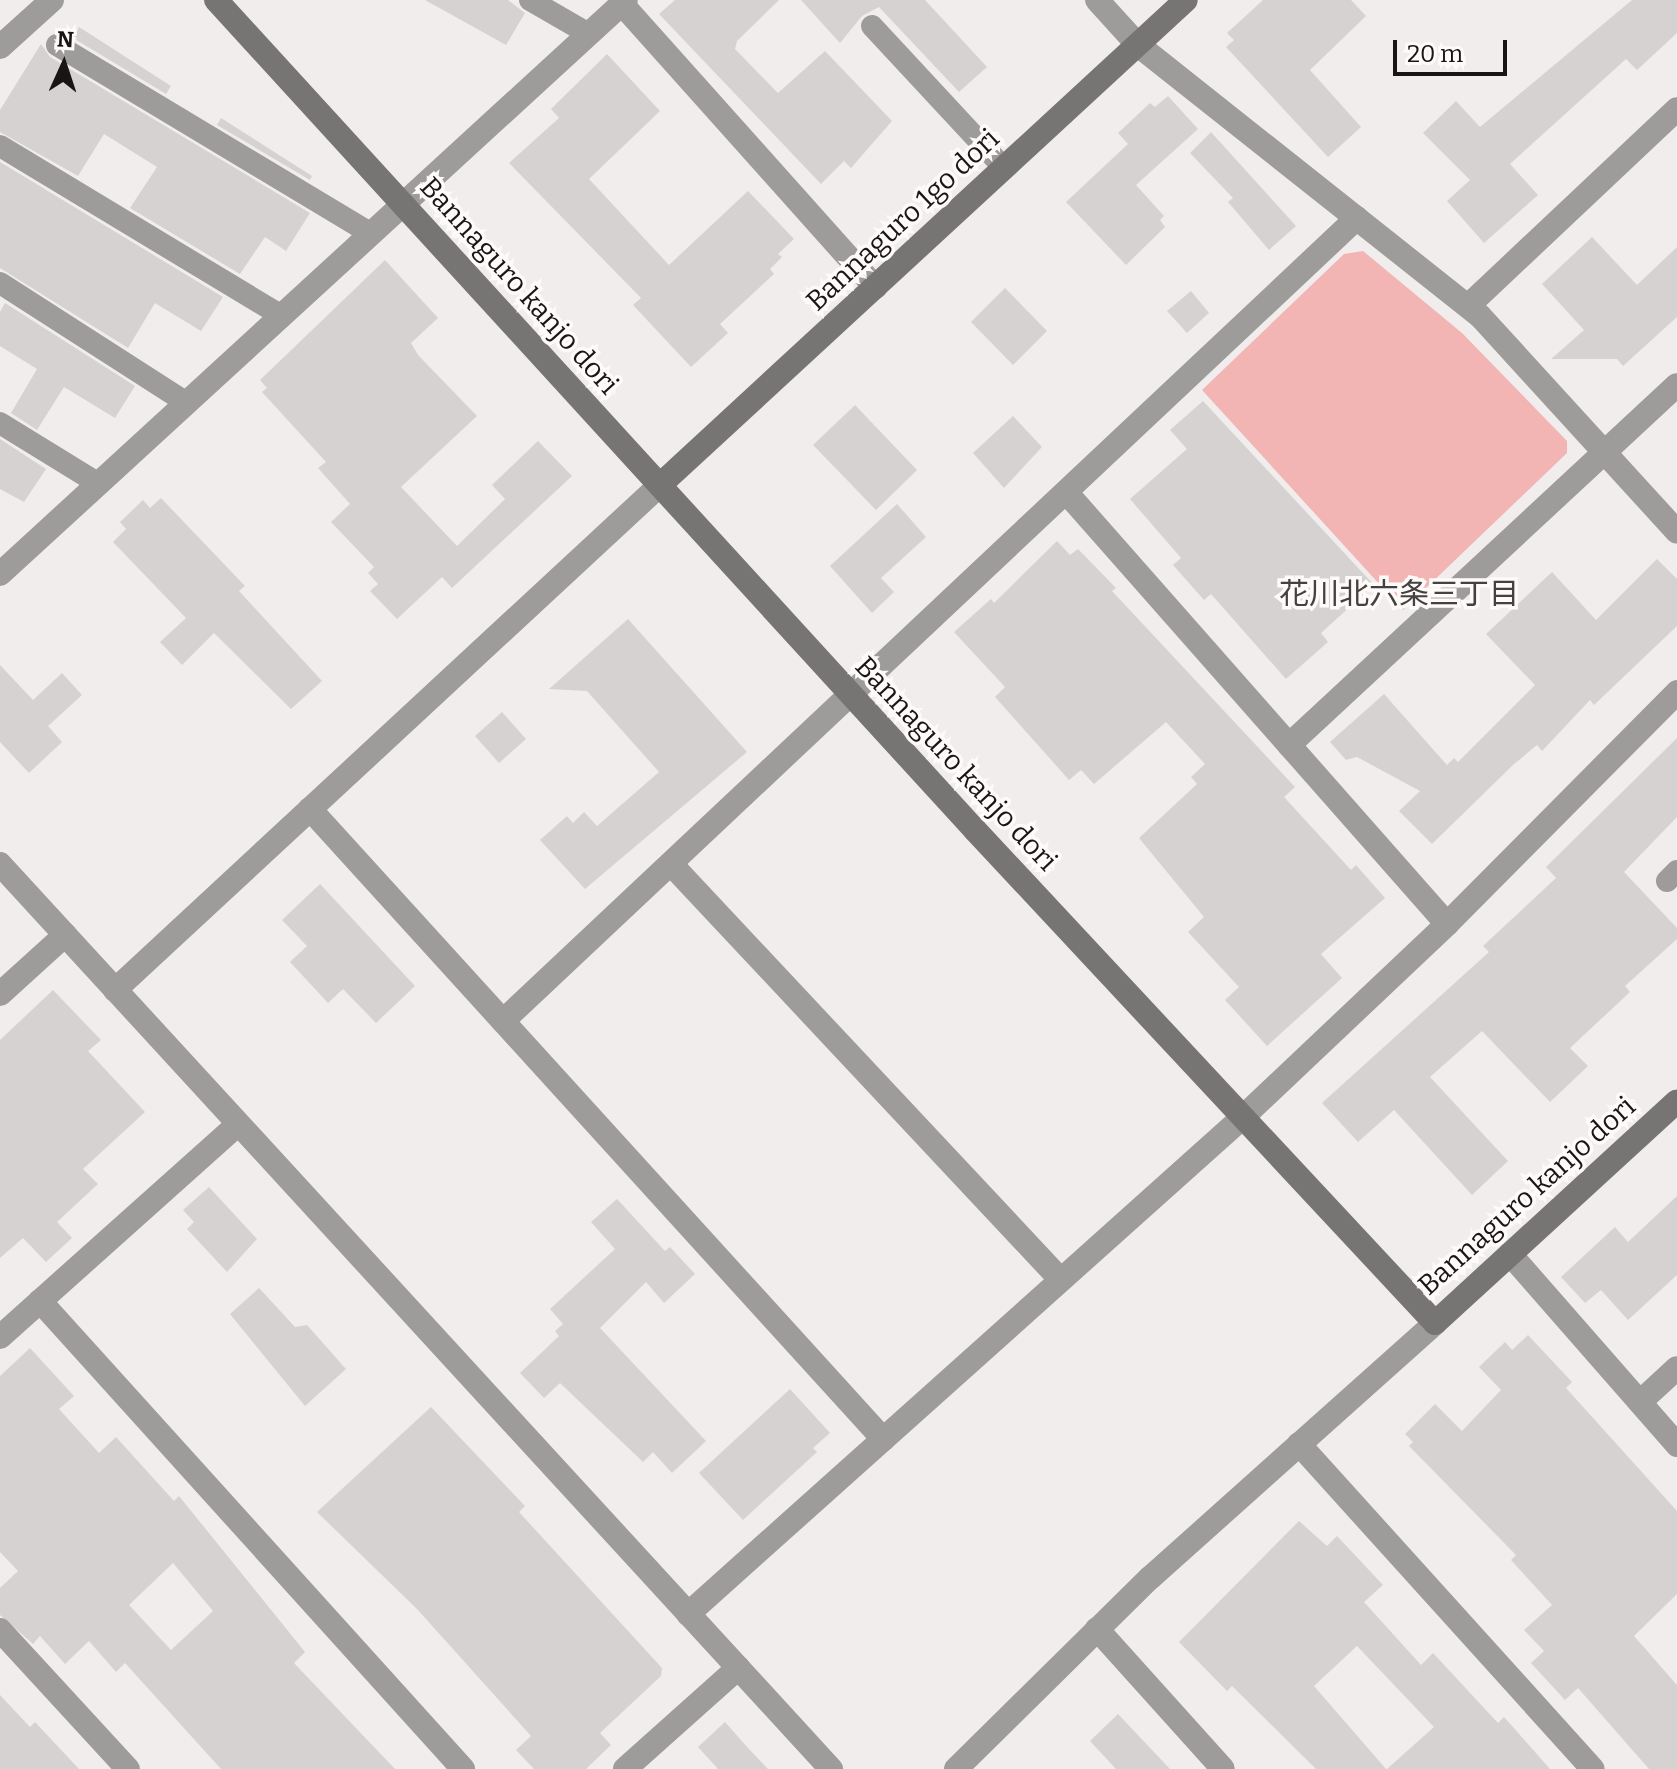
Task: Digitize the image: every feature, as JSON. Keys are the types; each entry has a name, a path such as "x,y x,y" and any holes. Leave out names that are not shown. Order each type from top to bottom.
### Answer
{"street":[{"path":"0,47 52,0"},
{"name":"Bannaguro kanjo dori","path":"216,0 851,694 1435,1323 1677,1101"},
{"path":"1097,0 1138,45 1468,306 1677,532"},
{"name":"Bannaguro 1go dori","path":"660,485 1186,0"},
{"path":"2,569 99,484 624,2 875,287"},
{"path":"1468,306 1677,109"},
{"path":"503,1021 1357,218"},
{"path":"1289,745 1677,385"},
{"path":"115,990 660,485"},
{"path":"1066,492 1447,924"},
{"path":"688,1614 1243,1117 1447,924 1677,692"},
{"path":"310,809 883,1439"},
{"path":"0,864 831,1769"},
{"path":"671,864 1061,1280"},
{"path":"0,994 65,935"},
{"path":"0,1337 238,1124"},
{"path":"1510,1254 1677,1445"},
{"path":"40,1301 463,1769"},
{"path":"956,1769 1097,1629 1435,1323"},
{"path":"1640,1402 1677,1368"},
{"path":"1299,1444 1593,1769"},
{"path":"1097,1629 1223,1769"},
{"path":"0,1630 128,1769"},
{"path":"625,1769 738,1668"}],"lane":[{"path":"530,0 589,34"},
{"path":"872,26 1004,168"},
{"path":"57,45 372,234"},
{"path":"0,146 282,316"},
{"path":"0,283 187,403"},
{"path":"0,423 99,484"}],"shaded area":[{"path":"1363,251 1462,333 1567,441 1567,453 1403,610 1202,390 1344,254"}],"building":[{"path":"425,0 508,0 525,13 506,45"},
{"path":"675,0 779,0 737,41 735,49 778,93 825,51 892,121 851,168 844,161 821,184 659,14"},
{"path":"801,0 925,0 987,67 959,92 879,7 862,16 840,43"},
{"path":"1263,0 1351,0 1366,16 1310,70 1361,127 1328,157 1226,47 1234,40 1227,33"},
{"path":"1632,0 1677,0 1677,33 1637,70 1626,59 1510,164 1538,195 1484,243 1447,201 1470,180 1423,133 1456,101 1480,127"},
{"path":"79,27 171,86 166,94 73,38"},
{"path":"41,44 50,57 310,213 286,251 265,237 240,274 130,208 157,167 104,134 78,176 0,132 0,110"},
{"path":"607,54 660,111 589,179 669,265 748,191 794,239 778,254 782,257 770,269 774,274 720,324 728,333 691,367 633,305 641,298 509,163 559,118 551,109"},
{"path":"1168,96 1198,129 1136,185 1164,216 1160,220 1165,227 1126,265 1066,202 1128,144 1118,133 1150,103 1155,107"},
{"path":"221,118 312,176 310,180 217,125"},
{"path":"1211,132 1296,226 1269,250 1228,202 1233,198 1190,153"},
{"path":"0,162 223,297 201,331 155,303 128,348 0,268"},
{"path":"1592,237 1637,285 1677,247 1677,317 1623,366 1617,359 1551,359 1584,330 1542,284"},
{"path":"385,260 438,318 411,343 418,355 477,416 401,487 457,546 505,499 492,485 538,441 572,476 452,588 442,577 397,619 370,591 378,584 368,573 374,567 331,522 350,504 318,468 326,462 262,392 267,388 260,380"},
{"path":"1005,288 1047,331 1013,365 971,322"},
{"path":"1191,291 1209,313 1187,333 1167,311"},
{"path":"5,303 135,386 115,418 64,387 37,430 11,413 37,369 0,346 0,312"},
{"path":"1203,401 1374,585 1321,633 1328,642 1286,679 1211,594 1204,600 1173,565 1181,558 1130,499 1187,449 1170,430"},
{"path":"855,405 917,470 876,510 813,445"},
{"path":"1013,416 1042,447 1004,488 973,453"},
{"path":"0,439 46,469 24,502 0,489"},
{"path":"161,498 245,586 239,591 322,681 291,709 214,633 182,665 160,642 186,618 113,542 126,529 120,522 143,500 150,508"},
{"path":"897,504 926,537 881,578 894,592 872,613 830,566"},
{"path":"1057,541 1070,555 1078,549 1116,588 1112,591 1295,787 1284,797 1351,870 1356,865 1385,898 1321,954 1342,978 1267,1046 1225,1000 1239,987 1188,932 1204,917 1139,838 1197,784 1191,777 1205,764 1166,722 1094,784 1081,770 1069,780 995,697 1005,687 954,632 991,599 994,603"},
{"path":"1657,559 1677,579 1677,626 1594,705 1590,700 1542,751 1537,745 1513,765 1432,844 1399,811 1420,791 1357,757 1346,760 1330,742 1384,694 1447,765 1454,758 1458,762 1535,685 1486,634 1552,572 1596,620"},
{"path":"628,619 747,752 585,889 540,840 567,816 573,823 584,812 597,826 659,772 587,691 549,689"},
{"path":"0,665 33,700 62,673 82,695 48,726 62,742 29,773 0,742"},
{"path":"502,712 526,739 499,763 475,736"},
{"path":"1677,738 1677,817 1624,872 1677,928 1677,939 1625,986 1630,992 1570,1048 1588,1066 1550,1102 1482,1031 1430,1077 1508,1161 1472,1195 1394,1110 1358,1142 1322,1103 1489,952 1483,946 1556,878 1546,867"},
{"path":"320,884 415,986 376,1023 343,989 328,1003 290,962 307,946 282,920"},
{"path":"53,990 101,1040 88,1051 145,1112 83,1169 98,1184 57,1222 72,1238 46,1262 23,1238 0,1258 0,1040"},
{"path":"209,1187 257,1239 227,1272 187,1229 194,1222 183,1210"},
{"path":"1677,1196 1677,1275 1628,1320 1601,1290 1585,1303 1561,1277 1615,1227 1628,1242"},
{"path":"617,1199 665,1251 670,1247 695,1274 664,1303 646,1282 600,1328 706,1441 672,1473 653,1452 643,1462 560,1383 544,1398 520,1373 559,1336 555,1331 563,1324 550,1309 615,1249 591,1222"},
{"path":"259,1288 295,1327 307,1325 346,1369 305,1406 230,1314"},
{"path":"1528,1335 1572,1382 1566,1388 1677,1511 1677,1594 1634,1636 1677,1685 1677,1769 1649,1769 1578,1688 1565,1700 1531,1663 1544,1651 1524,1630 1552,1605 1511,1560 1516,1555 1409,1446 1413,1442 1405,1434 1435,1404 1462,1431 1501,1390 1479,1367 1505,1342 1512,1350"},
{"path":"30,1348 74,1396 59,1409 99,1453 116,1437 174,1501 179,1496 305,1652 294,1663 395,1769 221,1769 125,1663 116,1672 89,1641 65,1664 40,1636 33,1644 0,1615 0,1588 18,1571 0,1552 0,1376","holes":["173,1563 213,1611 171,1650 129,1605"]},
{"path":"790,1389 830,1433 813,1448 817,1452 743,1520 699,1473"},
{"path":"431,1407 525,1506 519,1512 662,1668 661,1676 600,1733 611,1745 586,1769 534,1769 516,1750 531,1736 417,1609 317,1512"},
{"path":"1299,1521 1327,1546 1337,1536 1383,1585 1364,1602 1421,1665 1433,1653 1498,1723 1504,1717 1550,1769 1387,1769 1434,1727 1357,1646 1314,1686 1386,1769 1316,1769 1232,1686 1227,1691 1179,1642"},
{"path":"0,1695 30,1727 35,1722 79,1769 0,1769"},
{"path":"1118,1714 1170,1769 1116,1769 1090,1741"},
{"path":"725,1722 768,1769 718,1769 698,1747"}],"district":[{"name":"花川北六条三丁目","path":"1399,594"}]}
